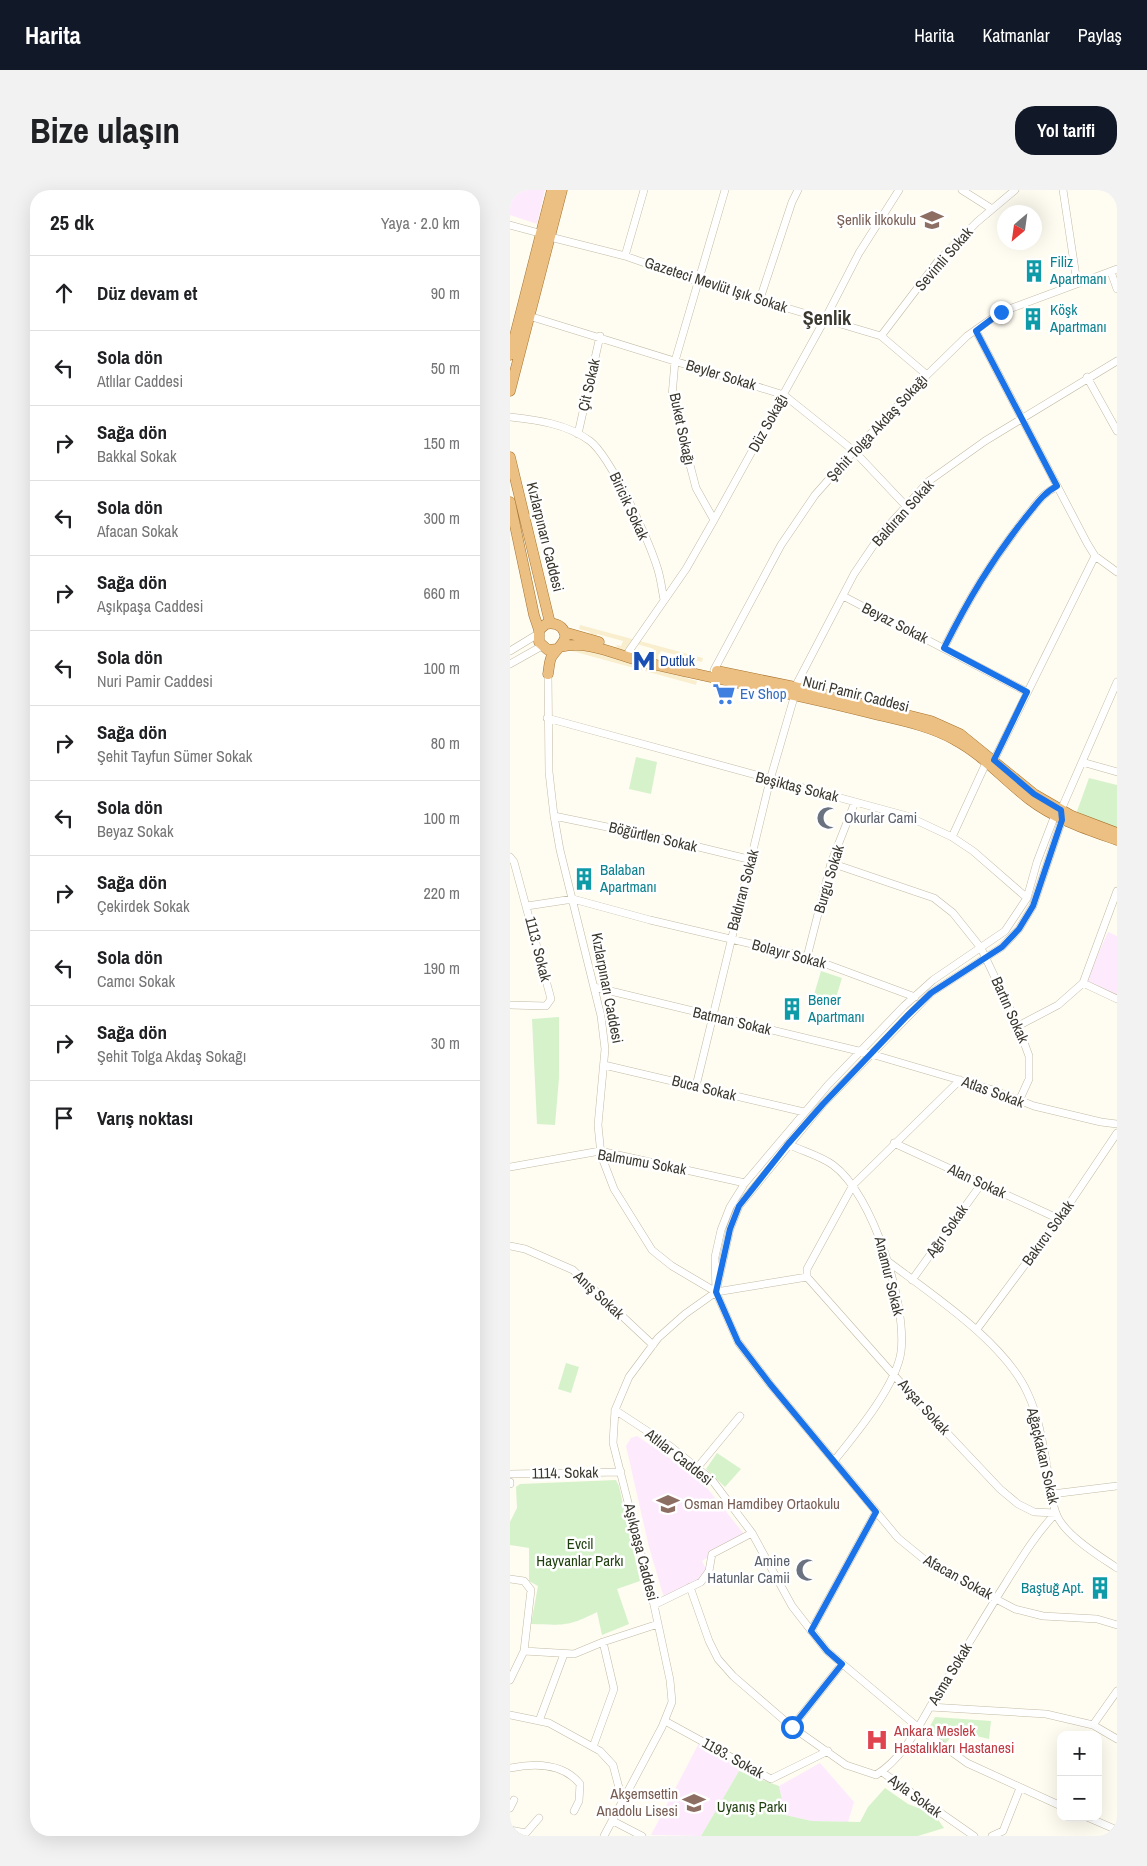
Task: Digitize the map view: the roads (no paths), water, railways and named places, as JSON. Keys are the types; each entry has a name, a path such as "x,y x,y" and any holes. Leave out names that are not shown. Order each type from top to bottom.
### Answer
{"main road":[{"path":"510,355 539,234 552,190"},
{"path":"510,391 562,190"},
{"name":"Kızlarpınarı Caddesi","path":"510,457 550,623"},
{"name":"Kızlarpınarı Caddesi","path":"510,502 539,632"},
{"path":"550,623 557,624 564,632 564,640 550,660 548,674 539,632 550,623"},
{"name":"Nuri Pamir Caddesi","path":"564,632 629,652 714,670 929,728 956,740 990,762 1030,800 1059,815 1117,840"},
{"name":"Nuri Pamir Caddesi","path":"559,648 570,644 586,646 646,663 795,691"},
{"path":"542,646 548,650 559,648"},
{"name":"Nuri Pamir Caddesi","path":"1059,815 1117,832"}],"street":[{"path":"625,256 644,190"},
{"name":"Buket Sokağı","path":"714,520 696,488 672,396 675,361 725,190"},
{"path":"760,299 792,202 798,190"},
{"name":"Düz Sokağı","path":"629,652 714,520 784,395 859,253 899,190"},
{"path":"962,190 992,209"},
{"name":"Sevimli Sokak","path":"881,336 938,261 1014,190"},
{"path":"1063,190 1077,283"},
{"path":"510,225 539,234"},
{"name":"Gazeteci Mevlüt Işık Sokak","path":"550,237 625,256 699,282 881,336 926,375"},
{"path":"1114,270 1117,288"},
{"name":"Şehit Tolga Akdaş Sokağı","path":"714,670 781,545 815,495 854,450 926,375 967,336 1001,312 1114,270"},
{"name":"Beyler Sokak","path":"529,316 600,336 784,395 854,450 906,506"},
{"path":"976,331 1095,556 1117,572"},
{"name":"Çit Sokak","path":"578,434 600,336"},
{"name":"Baldıran Sokak","path":"696,1086 711,1017 752,860 770,780 795,691 854,574 881,534 929,481 985,440 1117,361"},
{"path":"1087,378 1117,430"},
{"name":"Biricik Sokak","path":"510,417 535,420 564,428 592,443 618,479 658,569 664,600"},
{"path":"944,648 968,601 995,556 1041,499 1057,486"},
{"path":"952,837 1095,556"},
{"name":"Beyaz Sokak","path":"843,596 1027,692"},
{"path":"510,651 539,632"},
{"path":"510,664 542,646"},
{"name":"Kızlarpınarı Caddesi","path":"548,674 549,772 554,816 601,1016 604,1065 598,1125 600,1151 614,1189 652,1250 672,1266 716,1292"},
{"path":"716,1292 715,1257 721,1230 730,1207 745,1183 804,1112 860,1051 933,980 1005,931 1028,898 1037,862 1117,682"},
{"name":"Beşiktaş Sokak","path":"547,718 907,816 952,837 1028,898"},
{"path":"1082,762 1117,772"},
{"name":"Burgu Sokak","path":"807,957 831,863 855,802"},
{"path":"716,1292 730,1229 739,1206 788,1144 823,1104 931,993 1002,947 1019,929 1033,906 1059,815"},
{"name":"Böğürtlen Sokak","path":"554,816 670,840 752,860"},
{"name":"1113. Sokak","path":"510,857 514,862 527,906 551,999 546,1006 510,1005"},
{"name":"Bartın Sokak","path":"831,863 934,898 953,913 981,948 1018,1026 1029,1056 1031,1069 1019,1101"},
{"path":"1018,1026 1058,1005 1083,983 1117,891"},
{"path":"527,906 573,899"},
{"name":"Bolayır Sokak","path":"573,899 730,940 807,957 914,997"},
{"path":"1083,983 1117,999"},
{"name":"Batman Sokak","path":"594,987 711,1017 871,1054"},
{"name":"Atlas Sokak","path":"871,1054 960,1080 1066,1115 1117,1124"},
{"name":"Buca Sokak","path":"604,1065 804,1112"},
{"path":"716,1292 806,1277 807,1269 853,1185 960,1080"},
{"name":"Bakırcı Sokak","path":"976,1329 1060,1219 1117,1134"},
{"name":"Alan Sokak","path":"894,1143 1060,1219"},
{"name":"Anamur Sokak","path":"788,1144 833,1164 853,1185 876,1223 894,1285 901,1325 901,1353 894,1374 870,1414 834,1461"},
{"name":"Balmumu Sokak","path":"510,1167 600,1151 745,1183"},
{"name":"Ağrı Sokak","path":"912,1280 982,1183"},
{"name":"Anış Sokak","path":"510,1246 525,1248 573,1270 653,1345"},
{"name":"Ağaçkakan Sokak","path":"886,1260 976,1329 1010,1367 1028,1394 1040,1430 1056,1513 1067,1529 1096,1554 1117,1568"},
{"name":"Avşar Sokak","path":"806,1277 1000,1489 1018,1504 1034,1512 1056,1513"},
{"name":"Aşıkpaşa Caddesi","path":"604,1836 665,1721 672,1702 670,1680 654,1605 613,1442 615,1410 629,1377 653,1345 685,1314 716,1292"},
{"name":"Afacan Sokak","path":"716,1292 738,1342 770,1384 898,1538 931,1565 1015,1609 1043,1616 1097,1619 1117,1625"},
{"name":"Atlılar Caddesi","path":"615,1410 670,1446 712,1480 752,1533 792,1606 827,1651 920,1728 967,1763 1057,1804"},
{"path":"697,1468 740,1416"},
{"name":"1114. Sokak","path":"510,1474 621,1472"},
{"path":"1052,1494 1117,1486"},
{"path":"811,1631 876,1512"},
{"name":"Asma Sokak","path":"882,1772 920,1728 930,1707 996,1598 1040,1531 1056,1513"},
{"path":"654,1605 690,1587 706,1576 712,1554 752,1533"},
{"path":"510,1579 524,1581 531,1590 524,1651 510,1680"},
{"path":"690,1587 718,1659 733,1676 792,1727 846,1765 876,1775 882,1772"},
{"path":"524,1651 574,1654 603,1642 658,1624"},
{"path":"593,1747 614,1689 603,1642"},
{"path":"539,1721 564,1654"},
{"path":"792,1727 842,1664"},
{"path":"1093,1725 1117,1691"},
{"path":"930,1707 1046,1714 1074,1719 1093,1725 1117,1739"},
{"path":"510,1715 549,1723 593,1747 613,1765 623,1803"},
{"name":"1193. Sokak","path":"665,1721 771,1779 828,1751"},
{"path":"510,1768 539,1764 574,1777 580,1784 579,1801 574,1811"},
{"name":"Ayla Sokak","path":"882,1772 974,1836"},
{"path":"992,1836 1003,1831 1020,1788"},
{"path":"510,1808 514,1800"},
{"path":"510,1830 528,1835 539,1818"},
{"path":"613,1821 642,1836"},
{"path":"1096,1821 1117,1830"}],"place":[{"name":"Şenlik İlkokulu","path":"932,220"},
{"name":"Filiz Apartmanı","path":"1034,271"},
{"name":"Köşk Apartmanı","path":"1033,319"},
{"name":"Dutluk","path":"644,661"},
{"name":"Ev Shop","path":"724,694"},
{"name":"Okurlar Cami","path":"828,818"},
{"name":"Balaban Apartmanı","path":"584,879"},
{"name":"Bener Apartmanı","path":"792,1009"},
{"name":"Osman Hamdibey Ortaokulu","path":"668,1504"},
{"name":"Amine Hatunlar Camii","path":"807,1570"},
{"name":"Baştuğ Apt.","path":"1100,1588"},
{"name":"Ankara Meslek Hastalıkları Hastanesi","path":"877,1740"},
{"name":"Akşemsettin Anadolu Lisesi","path":"694,1803"}],"district":[{"name":"Şenlik","path":"827,318"}],"park label":[{"name":"Evcil Hayvanlar Parkı","path":"580,1552"},
{"name":"Uyanış Parkı","path":"752,1807"}]}
